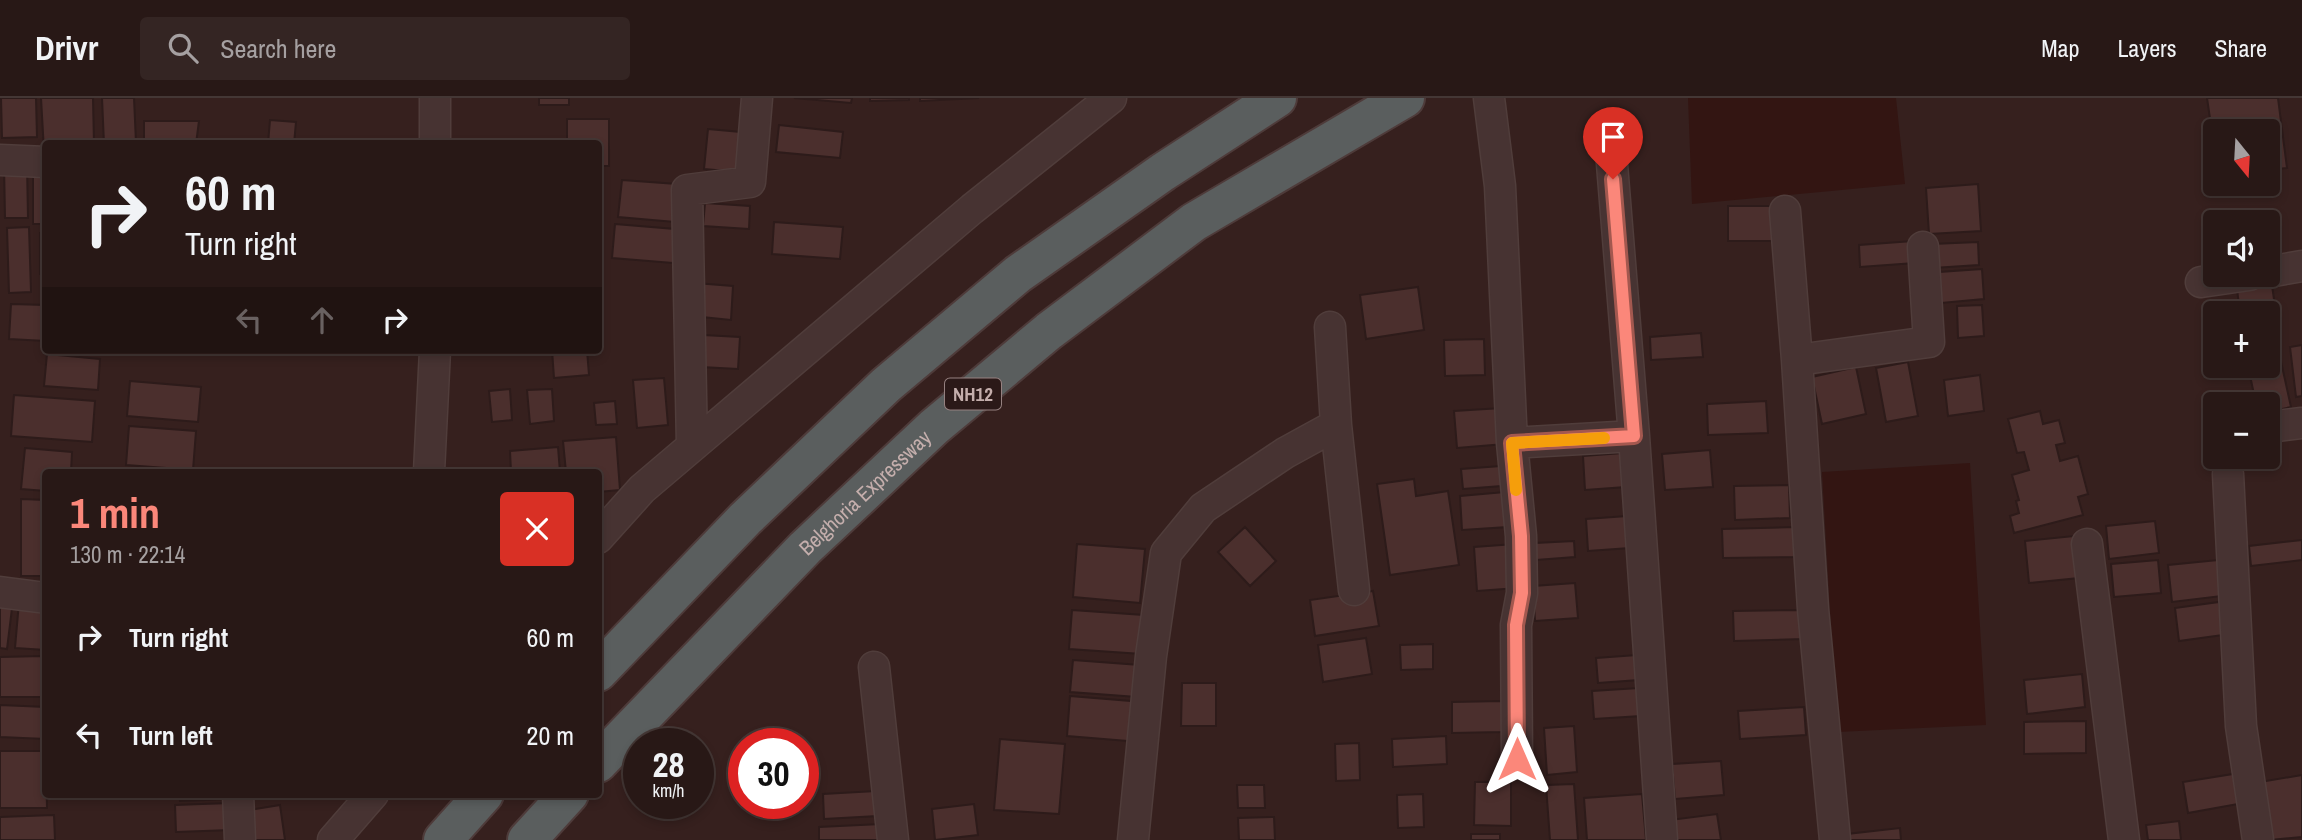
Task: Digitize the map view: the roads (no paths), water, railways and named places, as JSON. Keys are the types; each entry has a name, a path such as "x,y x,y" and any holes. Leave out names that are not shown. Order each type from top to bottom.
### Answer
{"highway":[{"path":"602,668 745,519 886,385 987,299 1018,274 1163,172 1277,98"},
{"name":"Belghoria Expressway","path":"602,759 805,548 934,427 1049,331 1194,222 1405,98"},
{"path":"443,840 480,798"},
{"path":"527,840 565,798"}],"street":[{"path":"435,98 435,140"},
{"path":"692,446 687,190 750,182 757,98"},
{"path":"602,534 642,489 692,446 972,209 1111,98"},
{"path":"1489,98 1500,186 1512,443 1521,536 1522,593 1516,625 1517,759"},
{"path":"1609,127 1662,840"},
{"path":"0,160 42,162"},
{"path":"1785,211 1813,609 1835,840"},
{"path":"1797,360 1929,342 1923,247"},
{"path":"2280,270 2302,266"},
{"path":"1330,327 1336,425 1354,590"},
{"path":"429,469 435,354"},
{"path":"2280,426 2302,423"},
{"path":"1133,840 1151,656 1166,553 1203,508 1285,453 1336,425"},
{"path":"1512,443 1634,436"},
{"path":"2228,474 2241,726 2258,840"},
{"path":"2087,544 2124,840"},
{"path":"0,592 42,597"},
{"path":"873,667 892,840"},
{"path":"238,798 240,840"},
{"path":"333,840 370,798"}]}
